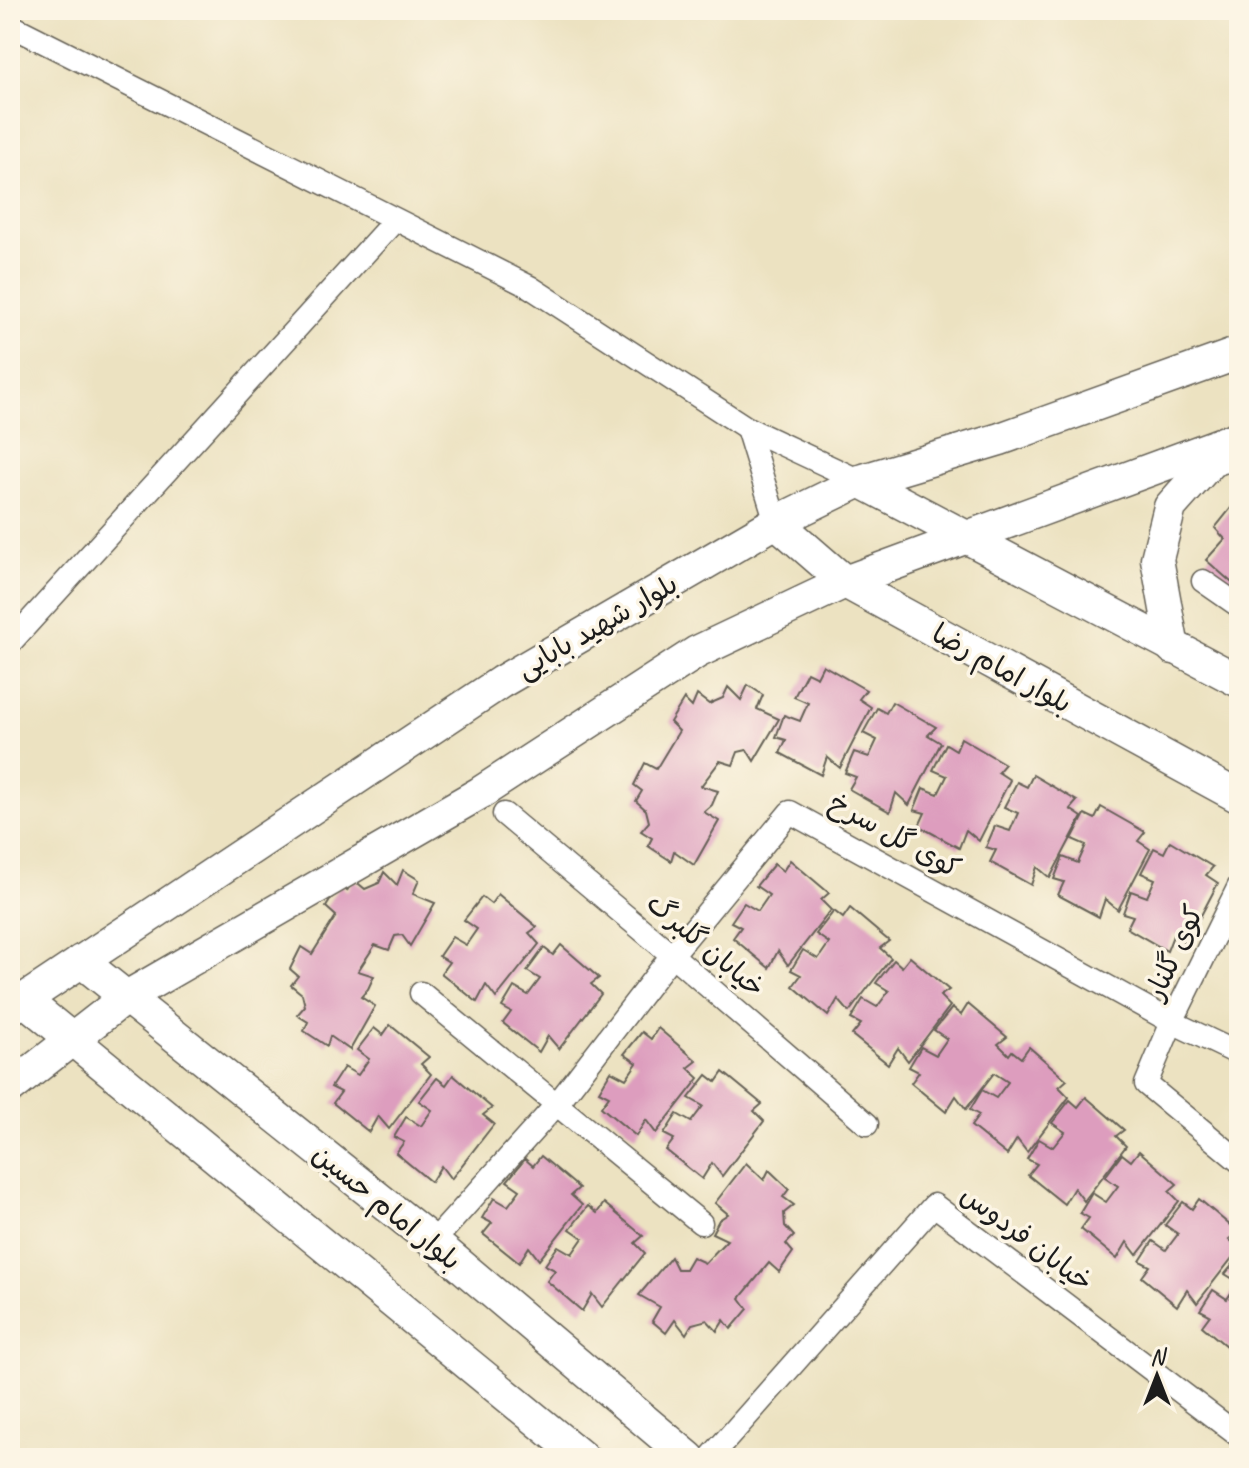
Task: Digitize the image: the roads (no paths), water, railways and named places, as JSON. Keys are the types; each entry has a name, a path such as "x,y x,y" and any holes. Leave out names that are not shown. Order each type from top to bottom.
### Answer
{"main road":[{"name":"بلوار شهید بابایی","path":"16,1004 501,682 776,522 860,481 1000,439 1239,353"},
{"path":"10,1088 125,998 480,793 697,652 845,582 1239,437"},
{"path":"1173,648 1157,559 1170,507 1211,461 1239,451"},
{"path":"860,481 1239,681"},
{"name":"بلوار امام رضا","path":"776,522 845,582 1239,797"},
{"name":"بلوار امام حسین","path":"81,961 433,1242 689,1458"},
{"path":"16,1004 72,1039 583,1458"}],"street":[{"path":"10,25 530,287 747,428 860,481"},
{"path":"10,643 395,220"},
{"path":"747,428 776,522"},
{"path":"1203,581 1239,606"},
{"name":"کوی گل سرخ","path":"433,1242 557,1104 672,955 790,812 1172,1022"},
{"name":"خیابان گلبرگ","path":"504,814 867,1124"},
{"name":"کوی گلنار","path":"1239,886 1172,1022 1239,1054"},
{"path":"421,993 701,1223"},
{"path":"1172,1022 1146,1084 1239,1161"},
{"name":"خیابان فردوس","path":"710,1458 934,1205 1239,1436"}]}
